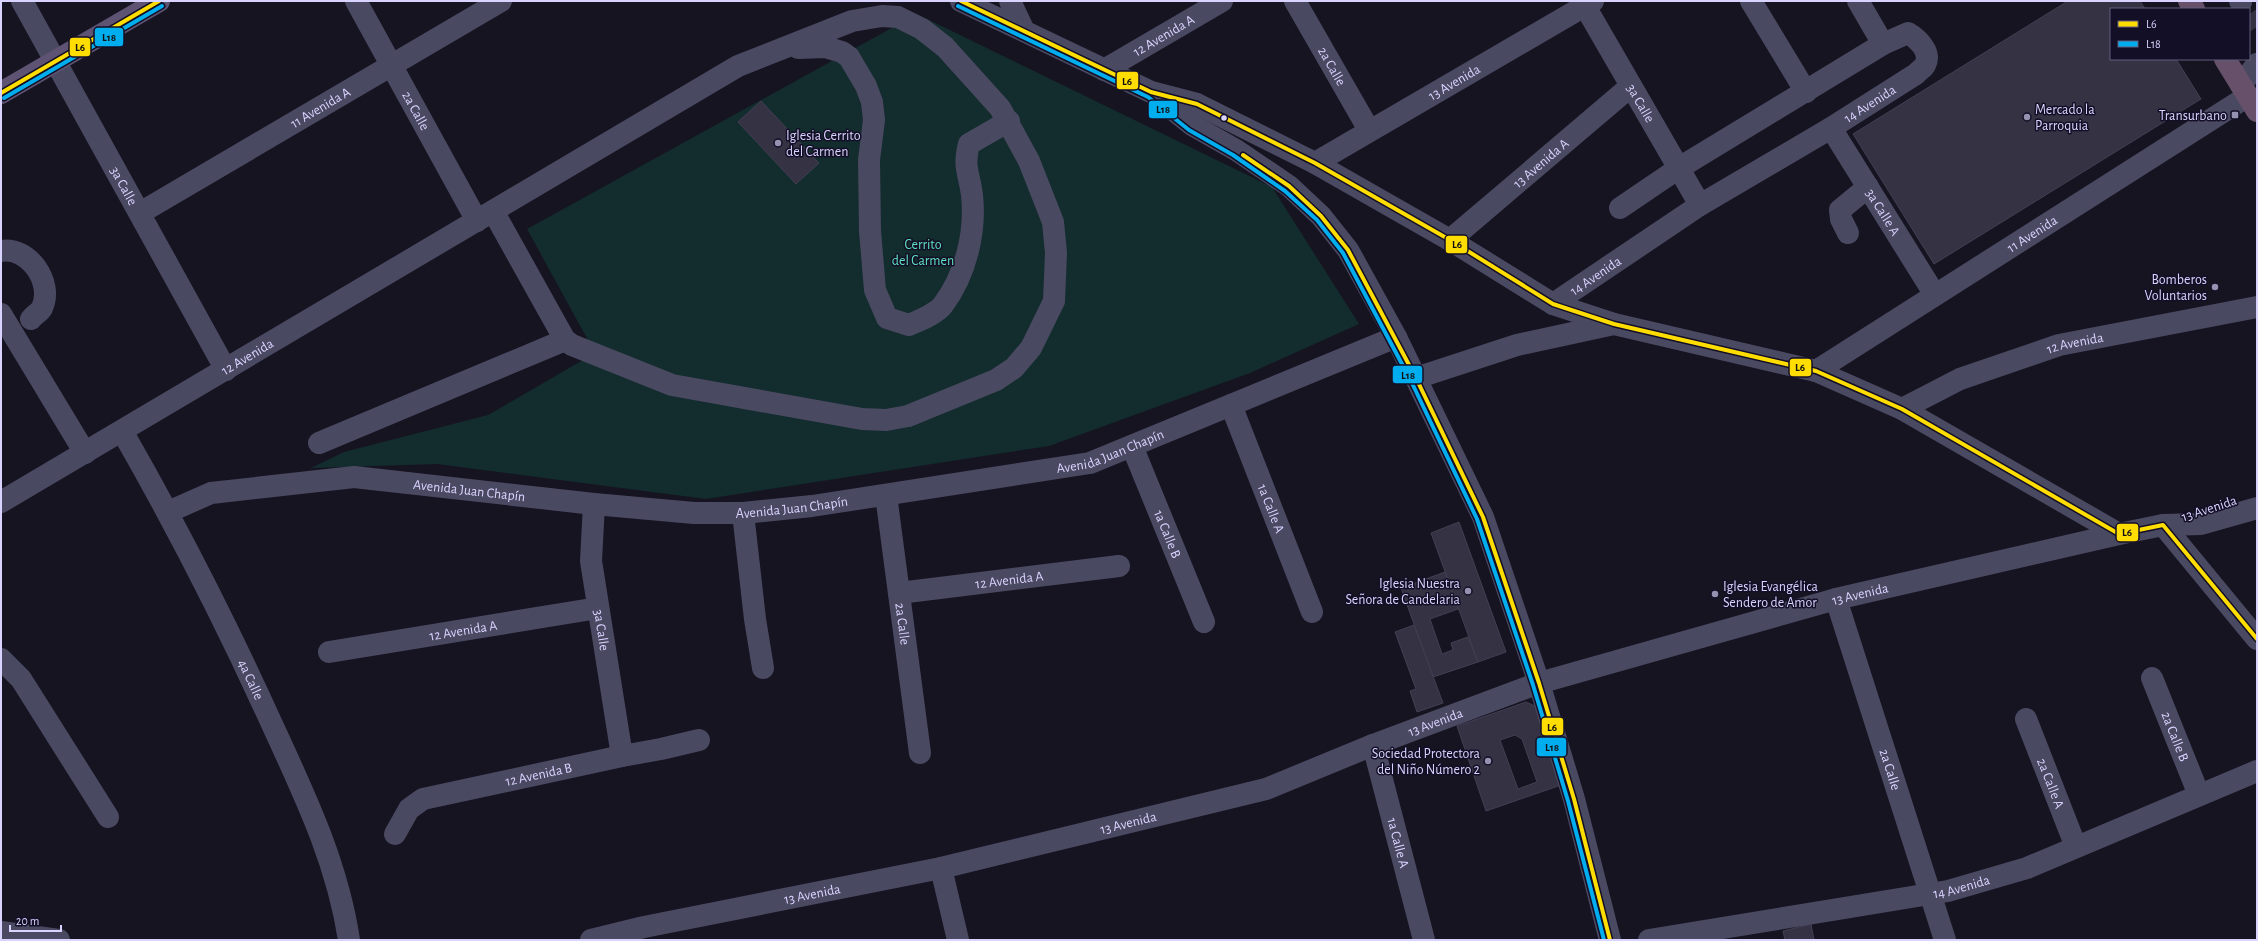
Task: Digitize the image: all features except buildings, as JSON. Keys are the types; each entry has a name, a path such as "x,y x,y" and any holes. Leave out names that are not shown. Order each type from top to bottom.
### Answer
{"highway":[{"path":"2226,60 2252,101"}],"main road":[{"path":"1,93 159,1"}],"street":[{"name":"3a Calle","path":"22,1 226,370"},
{"name":"2a Calle","path":"356,1 391,64 485,216 565,340"},
{"name":"11 Avenida A","path":"140,213 391,64 501,1"},
{"path":"961,1 1151,92 1197,104 1315,163 1450,240 1553,304 1614,324 1816,372 1902,409 2118,534"},
{"path":"1010,1 1024,31"},
{"name":"12 Avenida A","path":"1104,70 1222,1"},
{"name":"2a Calle","path":"1295,1 1370,130"},
{"path":"1751,1 1806,92"},
{"path":"1858,1 1883,44"},
{"name":"3a Calle","path":"1586,3 1631,86 1700,205"},
{"name":"13 Avenida","path":"1315,163 1586,3"},
{"path":"319,443 565,340 572,345 672,385 862,419 886,420 908,416 996,380 1014,368 1031,348 1054,301 1056,253 1053,222 1029,161 1009,121 976,80 945,47 922,29 898,17 882,16 852,21 785,49"},
{"name":"14 Avenida","path":"1553,304 1700,205 1831,128 1916,74 1925,65 1927,55 1925,50 1913,36 1908,33 1883,44 1679,168 1620,208"},
{"path":"785,49 825,47 842,52 853,62 866,86 872,102 874,120 869,160 870,231 875,290 887,318 909,325 923,319 942,306 958,278 972,239 972,195 965,160 969,144 983,134 1009,121"},
{"name":"12 Avenida","path":"1,502 738,66 765,53 785,49"},
{"path":"2252,101 2257,64"},
{"name":"13 Avenida A","path":"1450,240 1631,86"},
{"path":"1151,92 1192,125 1236,150 1289,186 1321,216 1348,250 1396,337 1483,517 1539,683 1574,799 1610,940"},
{"name":"11 Avenida","path":"1816,372 1935,295 2252,101"},
{"name":"3a Calle A","path":"1831,128 1935,295"},
{"path":"1848,233 1841,219 1840,210 1868,187"},
{"path":"1,250 10,249 19,252 35,266 42,280 45,296 42,308 31,319"},
{"name":"12 Avenida","path":"1902,409 1960,379 2060,345 2257,307"},
{"path":"2,317 85,453"},
{"path":"1416,378 1517,345 1614,324"},
{"name":"Avenida Juan Chapín","path":"168,512 211,494 354,477 594,504 694,513 743,513 812,506 1090,464 1396,337"},
{"name":"1a Calle A","path":"1231,405 1312,612"},
{"name":"4a Calle","path":"122,431 168,512 248,672 310,807 328,851 344,910 349,940"},
{"name":"1a Calle B","path":"1132,446 1204,622"},
{"name":"13 Avenida","path":"2163,525 2191,512 2257,492"},
{"name":"2a Calle","path":"886,495 920,753"},
{"path":"2053,496 2064,507 2070,520 2070,535 2062,547"},
{"name":"3a Calle","path":"594,504 591,561 622,756"},
{"name":"13 Avenida","path":"591,940 645,934 941,868 1266,789 1373,745 1539,683 1836,599 2118,534 2163,525 2201,524 2257,508"},
{"path":"743,513 755,619 763,668"},
{"path":"2163,525 2257,639"},
{"name":"12 Avenida A","path":"899,593 1119,566"},
{"name":"2a Calle","path":"1836,599 1945,940"},
{"name":"12 Avenida A","path":"329,652 598,608"},
{"path":"1,659 21,679 108,818"},
{"name":"2a Calle B","path":"2152,678 2199,795"},
{"name":"2a Calle A","path":"2026,719 2076,846"},
{"name":"12 Avenida B","path":"395,834 409,809 423,799 699,740"},
{"name":"1a Calle A","path":"1373,745 1424,940"},
{"name":"14 Avenida","path":"1649,940 1948,891 2027,868 2076,846 2257,771"},
{"path":"941,868 958,940"},
{"path":"1,932 18,938 59,940"}],"green space":[{"name":"Cerrito del Carmen","path":"917,14 1272,187 1359,324 1250,373 1049,446 706,499 437,464 311,468 344,452 488,415 595,353 527,229"}],"tunnel":[{"path":"2250,16 2257,27"}],"transit line":[{"name":"L6","path":"1,93 159,1"},
{"name":"L6","path":"961,1 1151,92 1197,104 1315,163 1450,240 1553,304 1614,324 1816,371 1902,409 2119,534 2163,525 2257,639"},
{"name":"L18","path":"4,98 162,6"},
{"name":"L18","path":"958,6 1148,97 1189,130 1233,155 1285,191 1317,220 1343,253 1411,381 1477,519 1533,685 1568,801 1604,940"},
{"name":"L6","path":"1243,155 1289,186 1321,216 1348,250 1416,378 1483,517 1539,683 1574,799 1610,940"}],"place":[{"name":"Transurbano","path":"2235,115"},
{"name":"Mercado la Parroquia","path":"2027,117"},
{"name":"Iglesia Cerrito del Carmen","path":"778,143"},
{"name":"Bomberos Voluntarios","path":"2215,287"},
{"name":"Iglesia Nuestra Señora de Candelaria","path":"1468,591"},
{"name":"Iglesia Evangélica Sendero de Amor","path":"1715,594"},
{"name":"Sociedad Protectora del Niño Número 2","path":"1488,761"}]}
